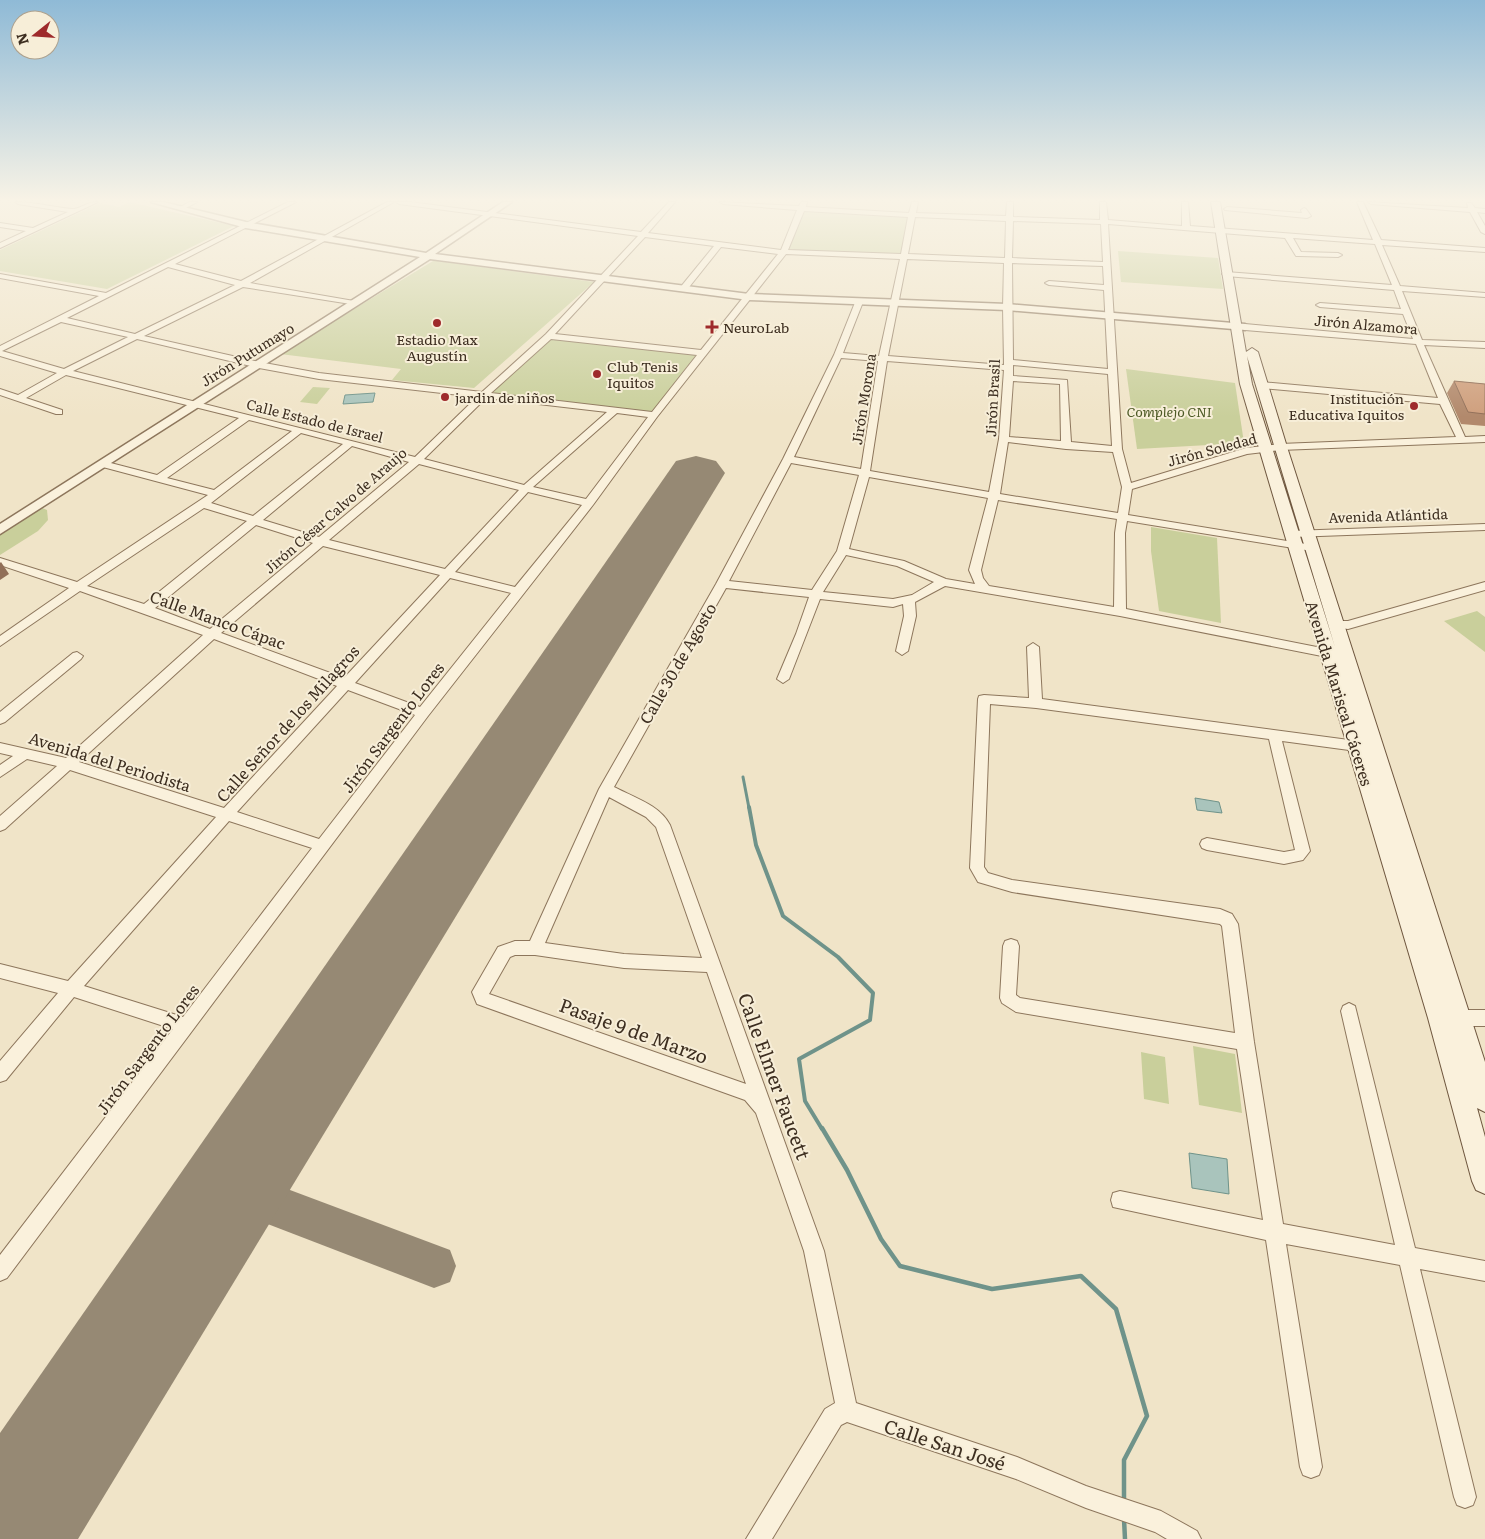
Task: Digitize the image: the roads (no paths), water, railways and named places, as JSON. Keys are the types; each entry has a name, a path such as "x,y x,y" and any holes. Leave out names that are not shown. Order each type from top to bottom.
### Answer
{"main road":[{"name":"Avenida Mariscal Cáceres","path":"1231,275 1240,327 1246,384 1273,448 1366,747 1459,1017 1485,1100"},
{"name":"Avenida Mariscal Cáceres","path":"1240,327 1261,385 1273,448"},
{"name":"Avenida Mariscal Cáceres","path":"1301,540 1336,624 1337,655"},
{"name":"Avenida Mariscal Cáceres","path":"1366,747 1485,1181"}],"street":[{"path":"0,349 150,274"},
{"path":"202,274 242,284 354,303"},
{"path":"17,399 63,373 261,274"},
{"name":"Jirón Putumayo","path":"0,530 400,274"},
{"name":"Jirón Alzamora","path":"571,274 749,297 1007,307 1418,342 1485,345"},
{"name":"Jirón César Calvo de Araujo","path":"0,824 213,633 416,461 484,395 549,336 609,274"},
{"path":"682,289 695,274"},
{"name":"Jirón Sargento Lores","path":"0,1271 423,713 589,503 654,415 767,274"},
{"name":"Jirón Morona","path":"783,678 802,634 816,593 843,551 865,473 883,358 901,274"},
{"name":"Jirón Brasil","path":"977,578 975,570 994,496 1004,439 1009,369 1008,274"},
{"path":"1107,274 1117,450 1126,487 1120,533 1120,612"},
{"path":"1392,274 1418,342 1462,440"},
{"path":"1231,275 1485,295"},
{"path":"1,277 107,295"},
{"path":"1049,283 1108,288"},
{"name":"Calle 30 de Agosto","path":"535,948 606,789 722,584 788,459 838,355 859,302"},
{"path":"1320,305 1406,312"},
{"path":"59,319 259,365 319,376 654,415"},
{"path":"549,336 703,353"},
{"name":"Calle Estado de Israel","path":"0,353 63,373 196,404 525,489 589,503"},
{"path":"838,355 1009,369 1112,372"},
{"path":"1009,369 1064,382 1066,446"},
{"path":"1261,385 1443,401"},
{"path":"0,392 59,412"},
{"name":"Calle Señor de los Milagros","path":"0,1074 71,989 225,816 525,489 615,410"},
{"path":"158,479 247,417"},
{"path":"0,642 79,586 204,504 298,430"},
{"path":"1004,439 1117,450"},
{"name":"Jirón Soledad","path":"1126,487 1246,451 1273,448 1485,439"},
{"path":"146,609 350,443"},
{"name":"Avenida Atlántida","path":"788,459 1123,517 1301,540 1485,527"},
{"path":"103,464 216,494"},
{"path":"204,504 322,542 518,591"},
{"path":"843,551 900,563 948,582 1120,612 1337,655"},
{"name":"Calle Manco Cápac","path":"0,561 79,586 213,633 423,713"},
{"path":"722,584 893,603 909,601 948,582 960,580 977,578 985,589"},
{"path":"1336,624 1348,624 1485,586"},
{"path":"902,652 910,616 909,601"},
{"path":"1034,647 1036,703"},
{"path":"0,719 77,656"},
{"path":"1311,1467 1245,1042 1230,924 1226,918 1118,900 1012,886 983,878 977,868 984,699 1036,703 1366,747"},
{"path":"1207,844 1284,858 1295,857 1303,851 1274,734"},
{"name":"Avenida del Periodista","path":"0,748 66,763 225,816 324,846"},
{"path":"0,772 26,753"},
{"name":"Calle Elmer Faucett","path":"606,789 658,818 663,825 814,1251 847,1412"},
{"path":"1011,946 1008,998 1016,1006 1245,1042"},
{"name":"Pasaje 9 de Marzo","path":"535,948 515,948 504,952 480,992 483,999 751,1094 765,1110"},
{"path":"535,948 572,955 677,966 713,965"},
{"path":"0,971 71,989 187,1026"},
{"path":"1350,1011 1465,1497"},
{"path":"1439,1018 1485,1018"},
{"path":"1120,1200 1274,1232 1485,1271"},
{"path":"758,1539 780,1508 833,1417 839,1412 847,1412"},
{"name":"Calle San José","path":"847,1412 1017,1468 1086,1497 1161,1522 1188,1539"}],"water":[{"path":"375,393 373,402 343,404 345,395"},
{"path":"1195,798 1219,802 1222,813 1197,810"},
{"path":"1189,1153 1227,1159 1229,1194 1192,1188"}],"waterway":[{"path":"743,777 749,808"},
{"path":"749,807 756,845 783,916 838,957 873,993 870,1020 799,1059 805,1101 822,1129"},
{"path":"822,1128 847,1170 881,1239 900,1266 992,1289 1081,1276 1116,1309 1147,1416 1124,1460 1124,1503"},
{"path":"1124,1519 1125,1539"}],"place":[{"name":"Estadio Max Augustín","path":"437,323"},
{"name":"NeuroLab","path":"712,327"},
{"name":"Club Tenis Iquitos","path":"597,374"},
{"name":"jardin de niños","path":"445,397"},
{"name":"Institución Educativa Iquitos","path":"1414,406"}],"park label":[{"name":"Complejo CNI","path":"1169,411"}]}
